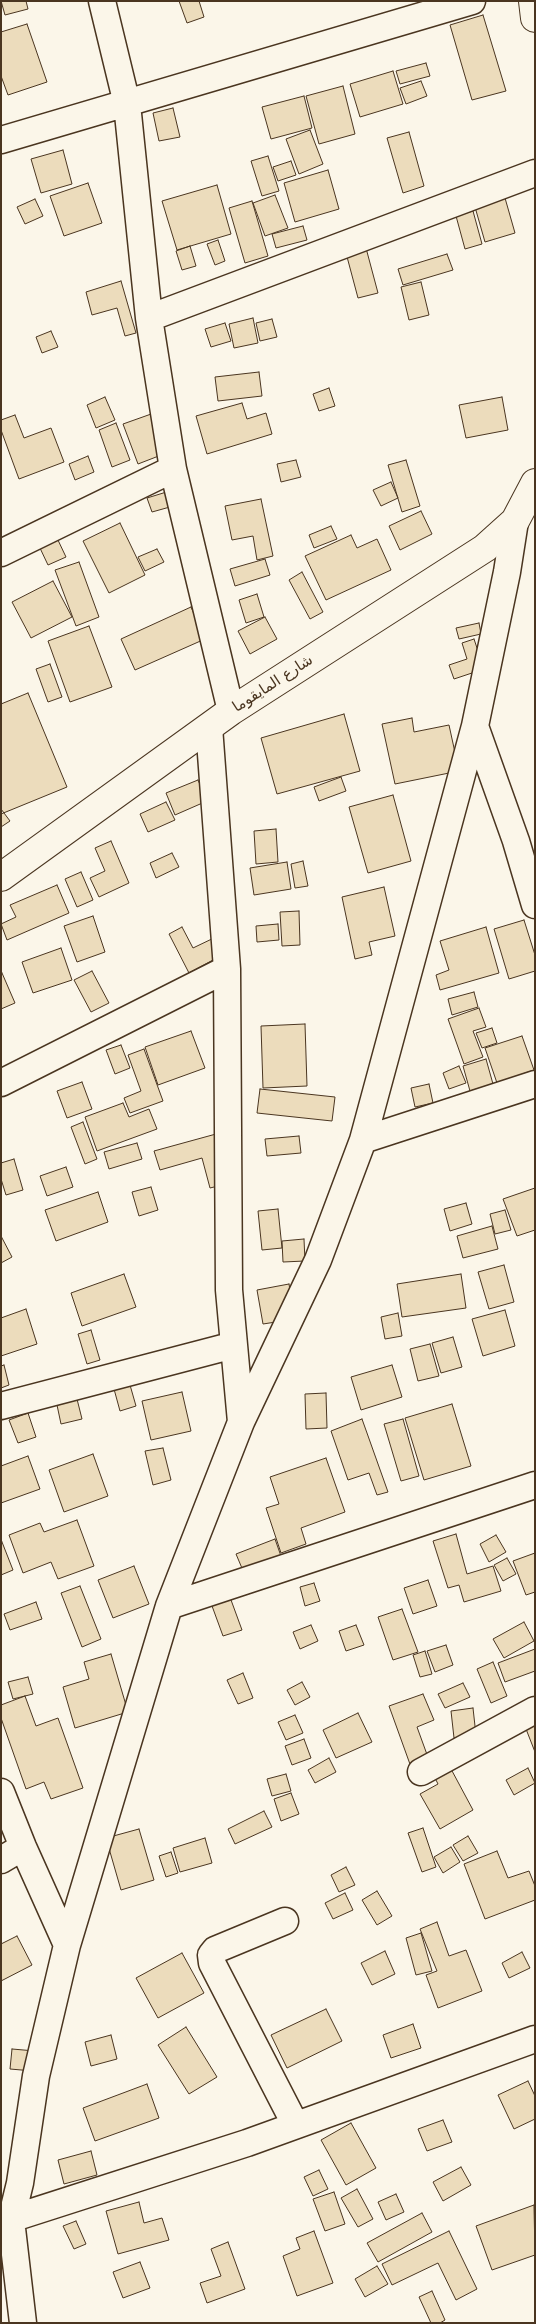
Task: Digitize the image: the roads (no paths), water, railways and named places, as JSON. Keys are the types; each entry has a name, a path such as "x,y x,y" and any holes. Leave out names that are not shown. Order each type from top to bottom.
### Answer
{"street":[{"path":"102,1 127,104 149,318 173,469 232,711"},
{"path":"1,140 472,1"},
{"path":"533,1 535,18"},
{"path":"149,318 535,174"},
{"path":"1,553 173,469"},
{"name":"شارع المايقوما","path":"1,877 232,711 485,548 515,521 535,483"},
{"path":"23,2323 6,2221 20,2183 36,2076 67,1945 169,1606 241,1422 318,1260 363,1140 475,726 507,572 515,521"},
{"path":"475,726 516,841 535,905"},
{"path":"210,727 226,969 229,1290 241,1422"},
{"path":"1,1083 226,969"},
{"path":"363,1140 535,1084"},
{"path":"1,1406 234,1345"},
{"path":"169,1606 535,1484"},
{"path":"421,1772 535,1710"},
{"path":"1,1792 12,1853 67,1945"},
{"path":"285,1921 214,1950 211,1955 212,1963 295,2124"},
{"path":"6,2221 247,2143 295,2124 535,2039"}]}
